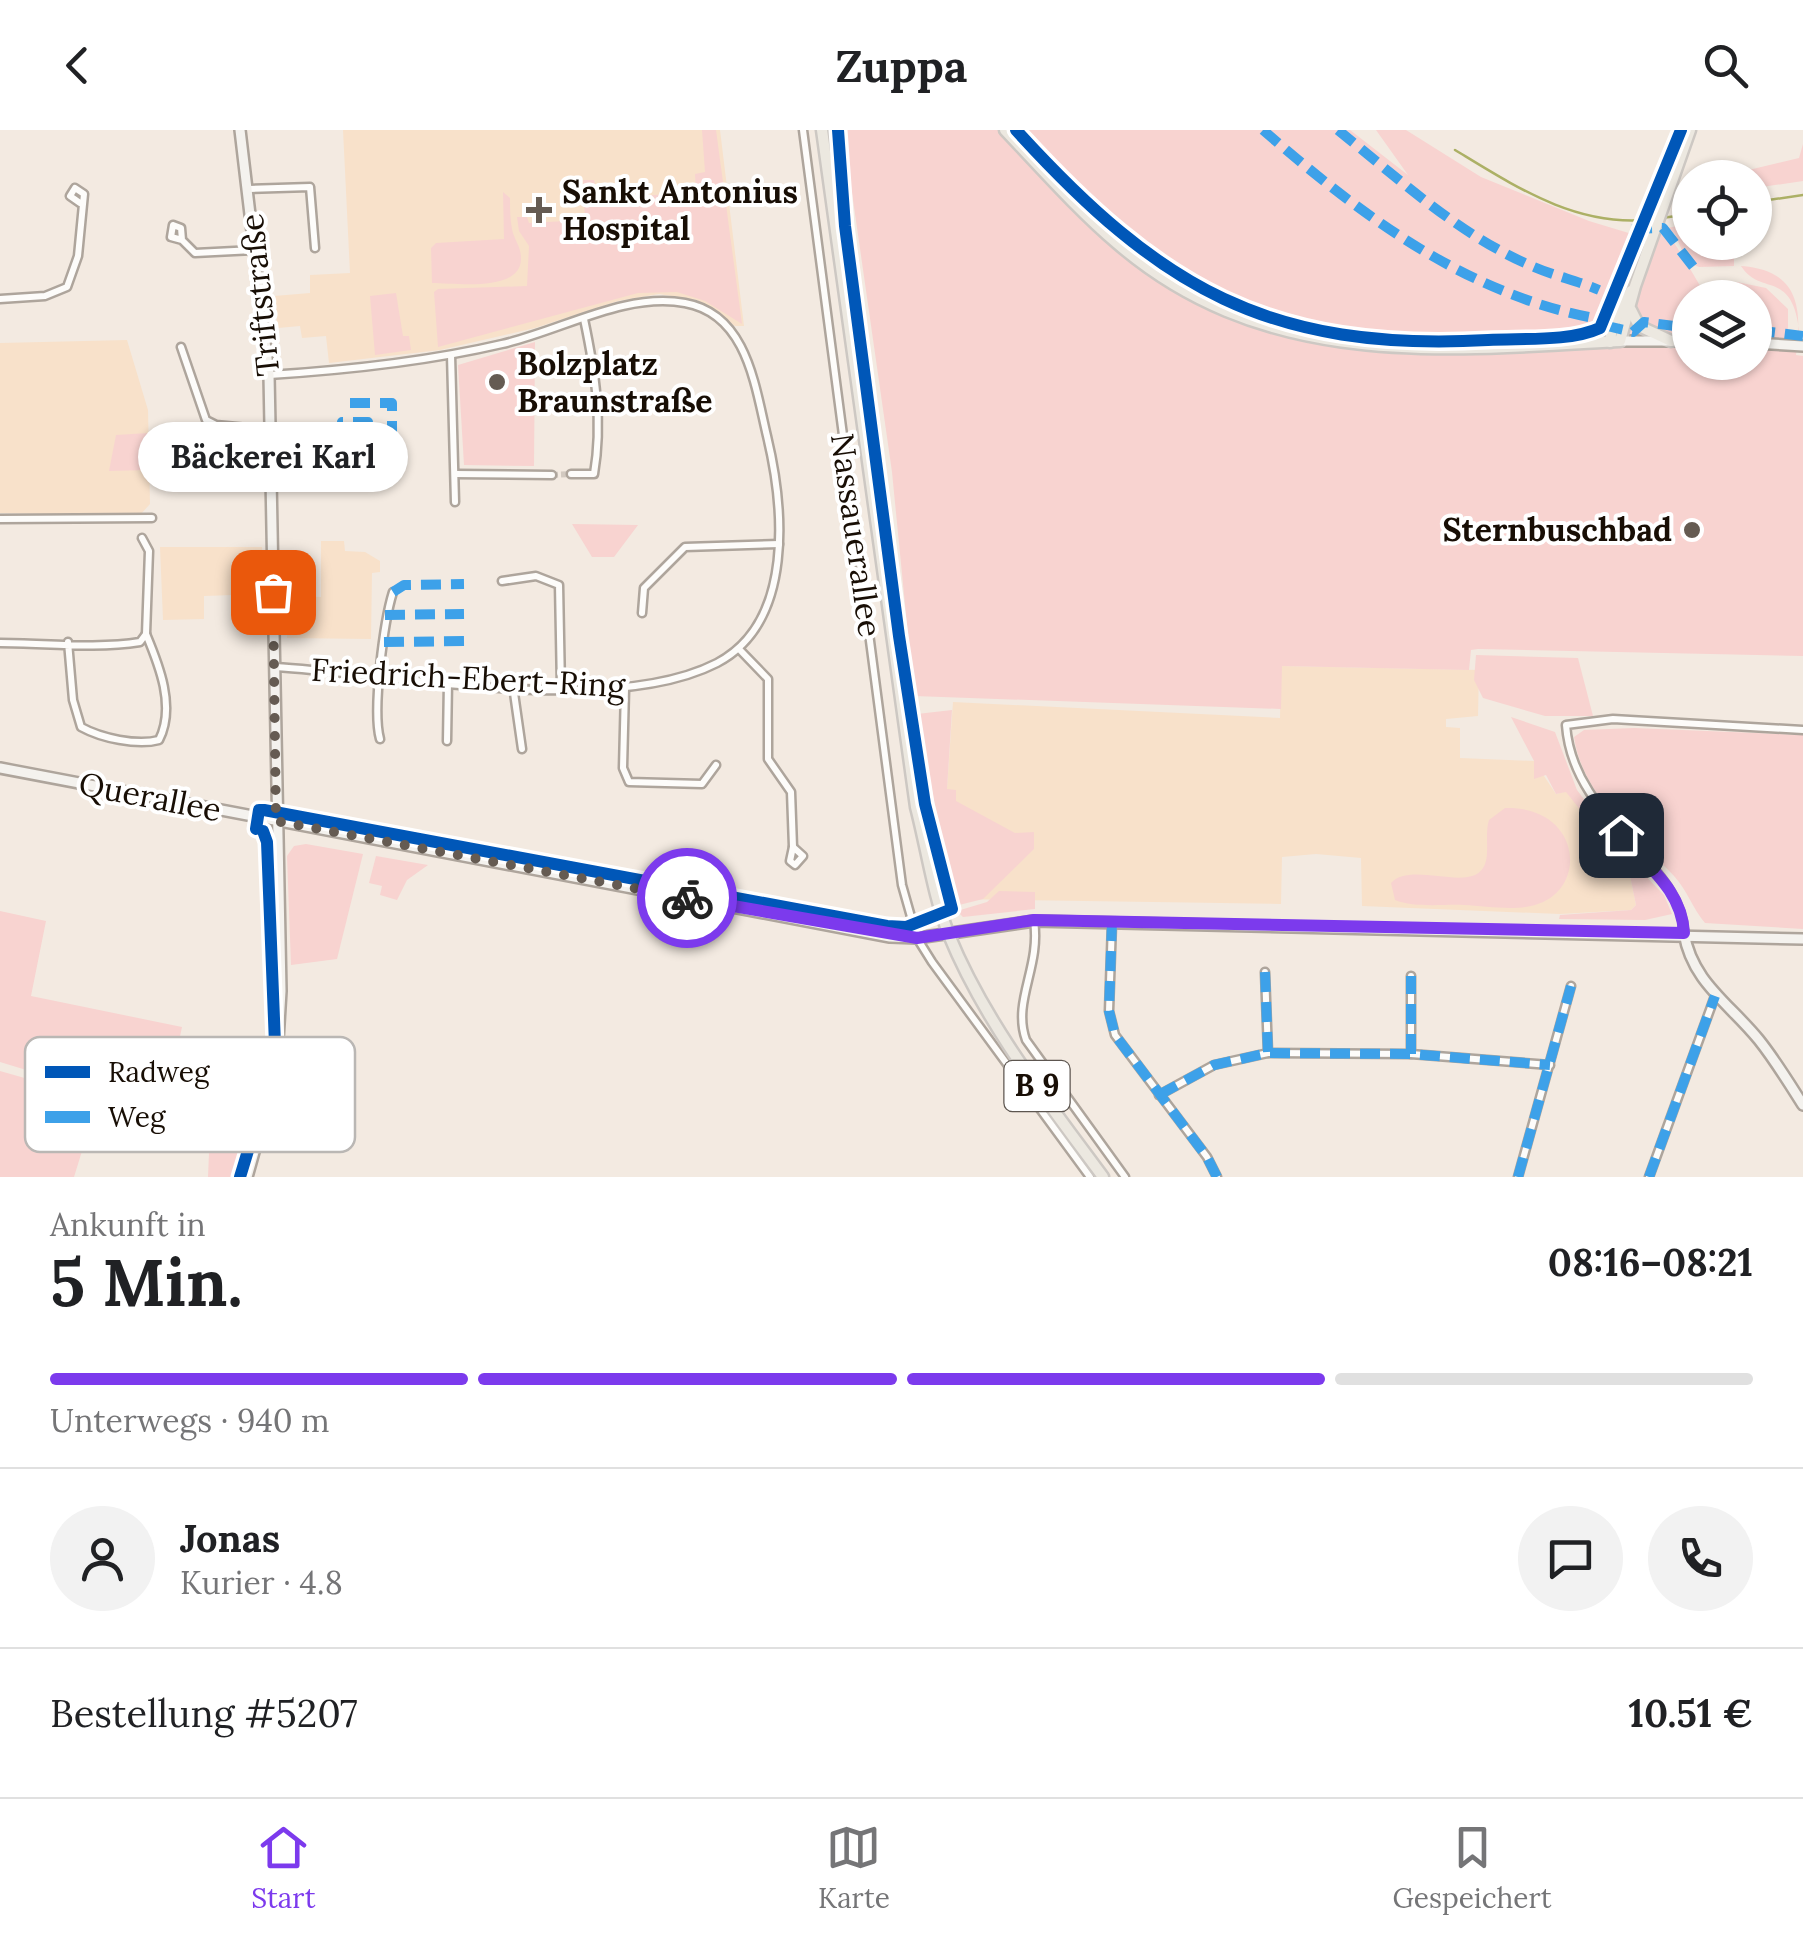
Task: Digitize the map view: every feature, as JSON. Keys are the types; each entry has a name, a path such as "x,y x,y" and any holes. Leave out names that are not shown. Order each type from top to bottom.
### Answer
{"main road":[{"name":"Nassauerallee","path":"822,130 916,807 949,934"},
{"path":"1005,130 1120,246 1198,296 1270,327 1335,343 1397,350 1615,342"},
{"path":"1615,342 1612,327 1634,286 1690,130"},
{"path":"1615,342 1631,310 1634,286"},
{"path":"1631,310 1639,326 1671,341"},
{"name":"B 9","path":"949,934 1002,1033 1103,1177"}],"street":[{"name":"Triftstraße","path":"240,130 270,375 280,1037"},
{"name":"Nassauerallee","path":"804,130 912,938"},
{"path":"250,189 310,187 316,248"},
{"path":"0,299 44,296 67,287 78,256 80,203"},
{"path":"182,240 195,253 256,250"},
{"name":"Friedrich-Ebert-Ring","path":"270,375 451,356 640,302 664,300 706,310 734,335 753,373 772,455 779,544 764,609 739,649 694,674 625,690 382,678 273,667"},
{"path":"571,474 594,474 596,458 596,394 584,320"},
{"path":"1615,342 1671,341"},
{"path":"1772,344 1803,346"},
{"path":"181,347 206,420 216,425 271,430"},
{"path":"451,356 455,502"},
{"path":"455,474 552,474"},
{"path":"0,519 152,518"},
{"path":"68,642 73,700 81,727 92,734 148,743 159,740 165,729 162,673 146,634 149,550 142,538"},
{"path":"642,613 644,588 685,547 779,544"},
{"path":"502,581 536,576 559,585 561,688"},
{"path":"380,739 376,718 386,616 393,592"},
{"path":"0,644 129,644 140,642 146,634"},
{"path":"739,649 768,679 768,759 792,792 793,847"},
{"path":"447,741 448,682"},
{"path":"513,686 522,749"},
{"path":"625,690 624,768 630,782 702,784 716,765"},
{"path":"1803,730 1613,720 1566,725 1568,750 1586,793 1669,887 1681,906 1694,966 1715,996 1766,1048 1803,1105"},
{"name":"Querallee","path":"0,768 912,938 1034,920 1684,933 1803,939"},
{"path":"1034,920 1037,948 1020,1014 1022,1027 1125,1177"},
{"path":"1112,922 1112,1024 1159,1095 1207,1157 1217,1177"},
{"path":"912,938 1090,1177"},
{"path":"1265,972 1268,1054"},
{"path":"1411,976 1411,1054"},
{"path":"1518,1177 1571,986"},
{"path":"1649,1177 1715,996"},
{"path":"1159,1095 1214,1065 1268,1054 1411,1054 1550,1065"},
{"name":"Triftstraße","path":"246,1177 253,1152"}],"shaded area":[{"name":"Sankt Antonius Hospital","path":"343,130 720,130 744,326 735,326 697,300 659,294 618,301 535,328 440,350 329,363 326,336 302,338 300,326 278,328 274,296 310,293 310,275 350,273"},
{"path":"702,130 716,130 742,324 705,301 677,292 638,293 438,347 434,292 438,289 527,286 529,246 519,231 517,217 527,217 529,223 585,220 583,180 594,180 599,199 696,192 695,174 705,172"},
{"path":"843,130 1350,130 1408,175 1376,130 1406,130 1481,177 1589,221 1632,234 1663,229 1672,241 1672,260 1684,260 1697,280 1672,280 1672,380 1772,380 1772,294 1788,309 1788,339 1798,340 1796,355 1803,356 1803,656 1478,649 1471,650 1469,670 1282,666 1281,709 914,696 892,472"},
{"path":"1803,144 1803,181 1772,186 1772,164 1799,158"},
{"path":"503,192 510,198 512,229 521,254 518,269 511,277 486,284 432,283 431,248 436,243 504,239"},
{"path":"1734,260 1734,266 1699,267 1687,262"},
{"path":"1741,266 1760,269 1785,283 1796,306 1798,326 1791,302 1772,286 1772,280 1756,280"},
{"path":"396,293 403,336 409,336 411,350 375,355 370,296"},
{"path":"127,340 148,410 150,504 139,516 0,513 0,343"},
{"name":"Bolzplatz Braunstraße","path":"535,342 534,466 464,465 458,365"},
{"path":"148,433 149,470 109,471 116,435"},
{"path":"572,524 638,525 614,557 592,557"},
{"path":"321,541 344,541 345,551 365,552 380,561 380,572 372,573 371,639 287,638 288,596 321,597"},
{"path":"160,547 262,547 263,594 204,596 204,619 163,620"},
{"path":"1476,655 1578,658 1593,716 1545,716 1483,698 1474,680"},
{"path":"1281,666 1479,670 1478,716 1446,719 1446,727 1460,728 1460,758 1534,761 1556,794 1567,791 1629,871 1636,905 1631,910 1560,914 1362,906 1361,858 1316,854 1282,857 1281,904 958,899 947,788 953,702 1280,718"},
{"path":"952,710 947,789 956,790 956,801 1015,833 1034,832 1034,849 983,899 955,906 917,714"},
{"path":"1511,717 1555,732 1577,790 1630,860 1664,895 1672,914 1645,920 1559,919 1560,915 1631,910 1636,905 1629,871 1566,792 1556,794 1546,775 1534,779 1534,761"},
{"path":"1634,728 1803,735 1803,929 1705,923 1674,876 1613,814 1588,779 1574,737 1584,730"},
{"path":"1505,808 1531,811 1550,820 1563,834 1570,867 1564,883 1552,896 1535,905 1509,908 1420,905 1395,900 1391,883 1400,877 1476,875 1485,863 1489,820"},
{"path":"306,844 363,854 337,959 291,965 287,856 294,846"},
{"path":"376,856 428,865 407,880 397,900 380,895 382,886 369,883"},
{"path":"999,891 1035,892 1035,909 963,917 957,911 987,902"},
{"path":"0,911 46,921 31,996 182,1027 180,1037 25,1037 25,1070 0,1062"},
{"path":"0,1071 25,1078 25,1152 82,1152 74,1177 0,1177"},
{"path":"245,1152 237,1177 208,1177 209,1153"}],"waterway":[{"path":"1455,150 1525,191 1574,211 1600,218 1654,219"},
{"path":"1772,200 1803,195"},
{"path":"1662,218 1672,217"}],"tunnel":[{"path":"552,475 571,474"}],"marked path":[{"path":"1263,130 1380,223 1464,273 1556,309 1605,320"},
{"path":"1338,130 1431,205 1481,239 1534,267 1599,290"},
{"path":"1632,229 1663,228 1695,269"},
{"path":"1603,325 1633,332 1644,322 1672,326"},
{"path":"1772,332 1803,336"},
{"path":"350,403 392,403 392,469"},
{"path":"342,441 342,422 368,422 368,469"},
{"path":"393,592 404,585 464,584"},
{"path":"385,615 464,614"},
{"path":"384,642 465,641"},
{"path":"1112,921 1109,1011 1115,1035 1207,1157 1217,1177"},
{"path":"1265,972 1268,1053"},
{"path":"1411,976 1411,1054"},
{"path":"1518,1177 1571,986"},
{"path":"1649,1177 1715,996"},
{"path":"1159,1095 1214,1065 1268,1053 1411,1054 1550,1065"}],"cycle path":[{"path":"256,829 259,810 264,810 887,926 906,927 952,909 925,804 899,636 845,226 838,130"},
{"path":"1016,130 1120,231 1171,269 1224,299 1280,320 1342,334 1410,341 1545,338 1574,336 1600,328 1681,130"},
{"path":"263,831 267,842 275,1037"},
{"path":"240,1177 248,1152"}],"way so far":[{"path":"273,592 276,821 687,898"}],"place":[{"name":"Sankt Antonius Hospital","path":"539,210"},
{"name":"Bolzplatz Braunstraße","path":"497,382"},
{"name":"Sternbuschbad","path":"1692,530"},
{"name":"Bäckerei Karl","path":"273,592"}],"route":[{"path":"687,898 890,937 917,938 1034,920 1684,933 1681,906 1669,887 1621,835"}]}
